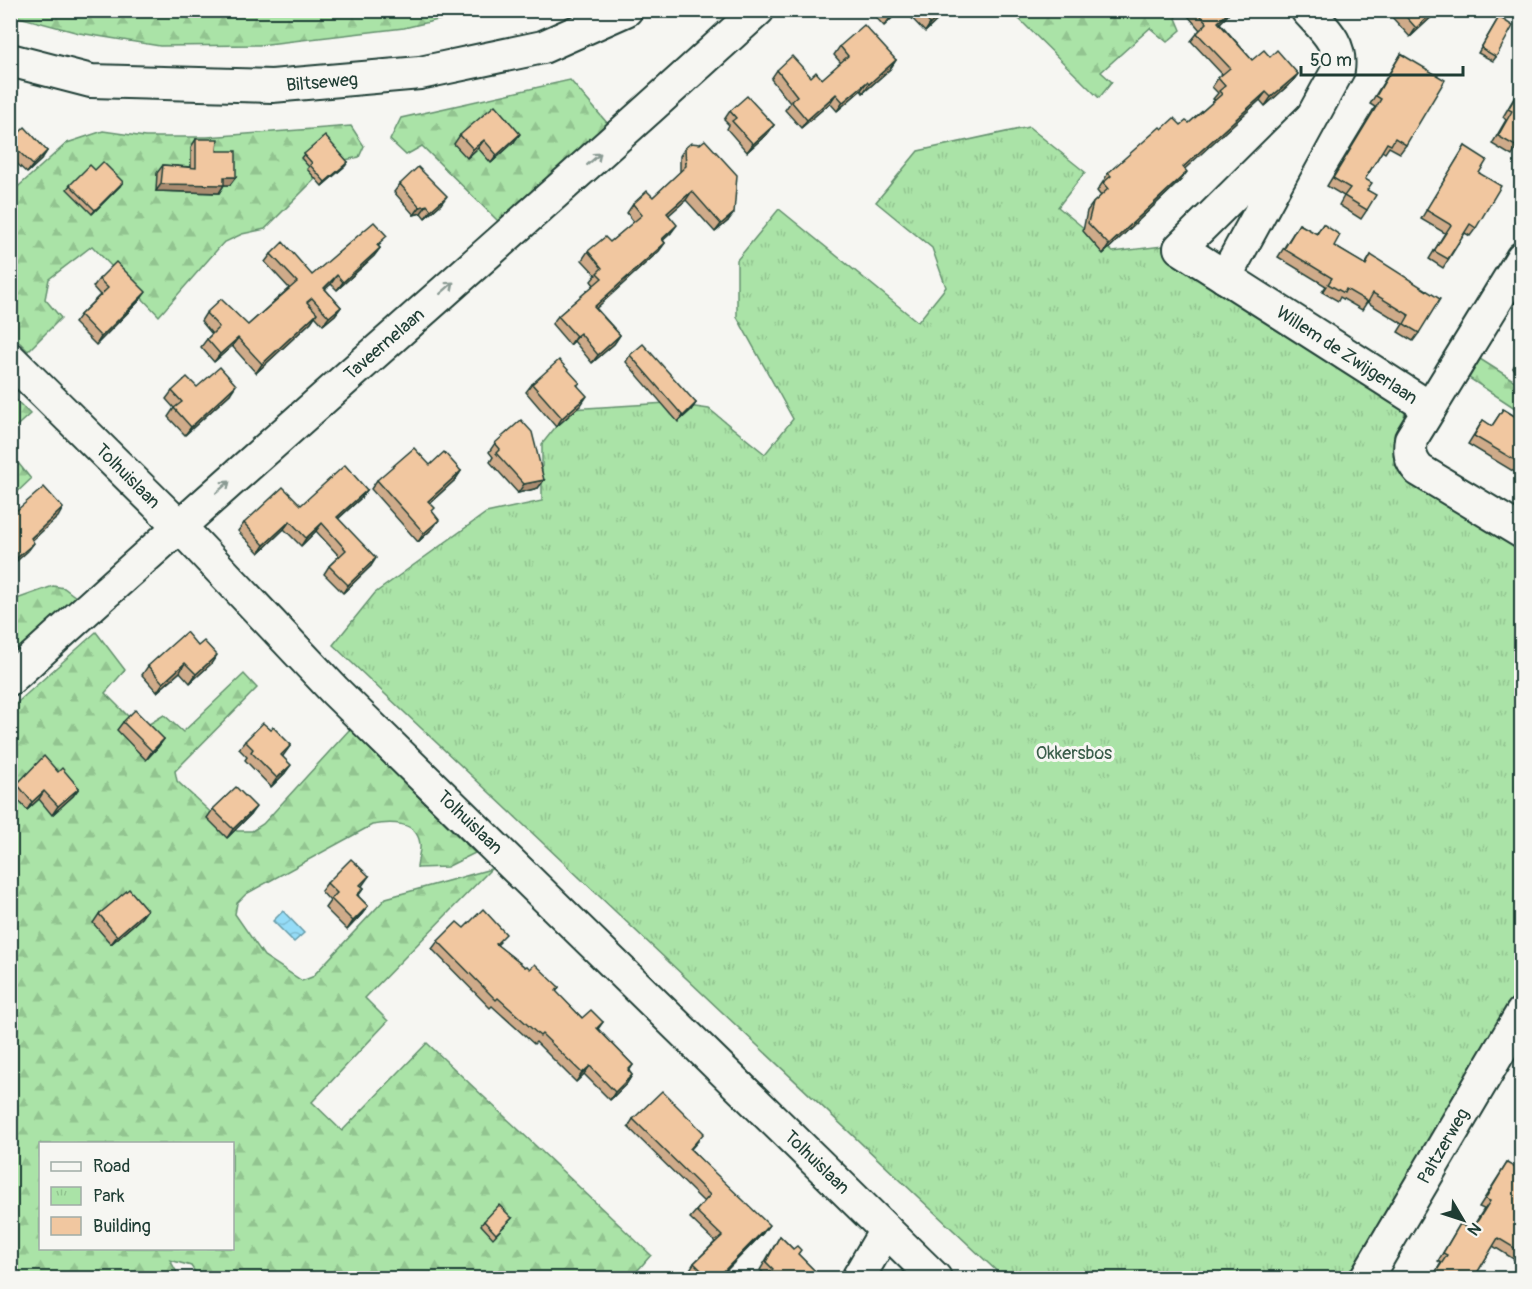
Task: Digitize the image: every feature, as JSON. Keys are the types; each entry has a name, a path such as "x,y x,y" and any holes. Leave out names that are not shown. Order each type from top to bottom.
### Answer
{"street":[{"name":"Biltseweg","path":"10,60 91,81 272,86 420,73 543,46 626,10"},
{"name":"Taveernelaan","path":"10,679 179,526 615,141 758,10"},
{"name":"Willem de Zwijgerlaan","path":"1225,277 1338,70 1340,59 1334,40 1307,10"},
{"name":"Willem de Zwijgerlaan","path":"1310,119 1180,248 1430,408 1411,439 1410,455 1413,462 1419,470 1521,532"},
{"path":"1430,408 1521,258"},
{"name":"Tolhuislaan","path":"10,359 179,526 335,691 935,1278"},
{"name":"Paltzerweg","path":"1366,1278 1521,1013"},
{"path":"858,1278 886,1230"}],"green space":[{"path":"10,11 476,11 404,28 259,45 160,46 79,33 11,15"},
{"path":"1011,11 1173,11 1181,30 1167,42 1150,28 1101,72 1112,82 1099,98"},
{"path":"570,80 608,124 498,221 422,146 406,155 390,140 401,118"},
{"path":"351,126 364,146 359,157 331,163 265,229 242,234 223,243 159,316 92,246 49,279 45,299 61,318 28,351 11,334 11,193 67,143 103,131 145,137 207,137"},
{"name":"Okkersbos","path":"1029,127 1085,172 1058,207 1113,252 1163,246 1194,269 1407,404 1393,464 1521,536 1521,983 1348,1278 1004,1278 333,645 375,593 486,513 542,501 542,444 570,409 667,403 709,409 765,454 793,419 737,317 737,260 779,209 918,322 946,287 932,248 876,202 918,151"},
{"path":"1480,359 1521,385 1521,412 1469,378"},
{"path":"10,394 30,414 11,431 10,431"},
{"path":"19,464 31,479 11,498 11,471"},
{"path":"53,586 64,588 76,597 11,657 11,601"},
{"path":"96,632 125,670 105,693 141,729 164,715 183,732 244,674 257,688 175,771 177,781 220,821 237,831 252,831 263,824 350,729 475,853 447,867 417,868 420,844 414,830 394,823 372,825 246,894 237,903 235,914 264,956 302,981 312,977 386,898 491,869 365,998 388,1021 312,1102 342,1131 427,1043 651,1255 631,1278 199,1278 191,1266 170,1260 180,1278 11,1278 10,709"}],"water":[{"path":"283,911 304,933 294,942 273,921"}],"building":[{"path":"883,10 897,10 890,18"},
{"path":"918,10 945,10 930,24"},
{"path":"1196,10 1231,10 1218,22 1252,60 1264,50 1270,57 1277,50 1298,74 1271,97 1266,92 1183,167 1187,172 1109,245 1088,223 1093,203 1108,189 1103,183 1111,176 1108,173 1160,127 1162,129 1174,118 1181,125 1186,121 1189,123 1222,94 1219,91 1225,86 1218,78 1230,68 1197,33 1207,23"},
{"path":"1400,10 1435,10 1416,28"},
{"path":"1499,17 1513,26 1496,57 1481,48"},
{"path":"864,25 896,60 869,84 867,82 843,102 836,94 807,120 791,101 797,96 777,70 792,56 811,77 816,72 822,79 848,56 840,46"},
{"path":"1401,54 1445,80 1406,145 1395,138 1391,145 1387,143 1365,179 1372,183 1367,190 1376,195 1367,210 1344,196 1350,188 1333,178 1381,99 1376,96"},
{"path":"1521,88 1521,140 1517,147 1498,136 1512,111 1508,109"},
{"path":"747,96 774,125 753,144 732,121 736,118 730,111"},
{"path":"495,105 520,134 497,155 484,140 473,149 460,135"},
{"path":"25,127 47,151 33,165 10,143"},
{"path":"325,136 348,162 325,182 310,165 312,163 304,154"},
{"path":"196,139 218,139 217,151 236,151 236,177 224,177 224,185 161,184 163,165 196,168"},
{"path":"705,140 737,175 734,213 721,224 692,191 667,213 677,225 662,239 665,243 594,307 620,335 598,355 580,333 576,336 558,316 602,278 597,273 602,268 588,251 605,237 610,242 642,215 633,204 647,191 653,197 686,166 685,148 691,143 700,144"},
{"path":"1465,146 1487,160 1479,173 1501,186 1476,228 1470,224 1448,259 1434,251 1451,225 1426,210"},
{"path":"103,162 123,182 95,210 70,185 90,165 95,170"},
{"path":"418,167 447,196 431,210 427,205 420,207 400,184"},
{"path":"374,222 387,236 377,245 380,248 343,282 337,275 324,288 341,307 329,317 312,298 307,302 317,313 262,364 238,338 220,354 207,339 219,327 206,313 221,299 248,325 297,282 271,254 283,242 312,275"},
{"path":"1299,224 1317,234 1323,224 1340,235 1334,246 1366,265 1371,255 1440,299 1419,333 1404,324 1409,315 1373,293 1368,302 1346,289 1344,293 1328,284 1332,278 1284,249"},
{"path":"116,262 146,292 101,337 80,315 108,288 99,279"},
{"path":"643,344 696,403 683,416 630,355"},
{"path":"559,360 580,383 577,385 587,396 562,418 532,384"},
{"path":"220,367 236,385 191,427 174,408 182,402 172,391 187,377 197,387"},
{"path":"1503,409 1521,420 1521,464 1474,436 1483,420 1492,426"},
{"path":"521,420 532,432 544,480 524,484 496,453 500,449 495,443"},
{"path":"414,448 430,465 444,452 461,471 428,501 435,508 432,511 439,520 424,533 377,480"},
{"path":"345,465 367,490 337,517 376,558 348,585 329,566 346,550 322,523 306,538 290,521 264,545 244,523 283,487 301,505"},
{"path":"44,487 63,508 31,538 34,543 12,562 10,560 10,516"},
{"path":"186,632 198,646 204,641 217,655 196,674 185,663 163,683 148,666"},
{"path":"135,710 164,739 152,751 123,722"},
{"path":"263,723 271,730 273,727 291,745 281,755 291,765 277,778 251,752 253,749 245,741"},
{"path":"44,756 58,772 62,768 79,788 58,806 44,791 32,802 17,784"},
{"path":"236,787 256,807 233,829 213,809"},
{"path":"351,859 369,876 360,885 364,888 357,895 368,906 353,921 331,899 337,893 327,883"},
{"path":"129,889 147,910 117,936 99,914"},
{"path":"483,909 506,934 496,944 525,967 530,969 535,964 559,987 556,991 582,1018 591,1010 603,1022 597,1028 633,1065 628,1070 632,1075 615,1092 590,1066 582,1073 542,1034 540,1036 498,998 496,1000 438,941 457,922 464,928"},
{"path":"662,1091 704,1133 690,1149 769,1225 717,1278 709,1278 694,1263 722,1236 696,1211 710,1195 633,1119"},
{"path":"1507,1163 1521,1171 1521,1252 1498,1238 1474,1278 1432,1278 1447,1255 1443,1253 1460,1224 1472,1230 1490,1201 1485,1199"},
{"path":"499,1205 512,1218 496,1234 484,1221"},
{"path":"780,1236 793,1249 797,1246 801,1250 798,1254 818,1274 814,1278 763,1278 773,1269 766,1262"}]}
